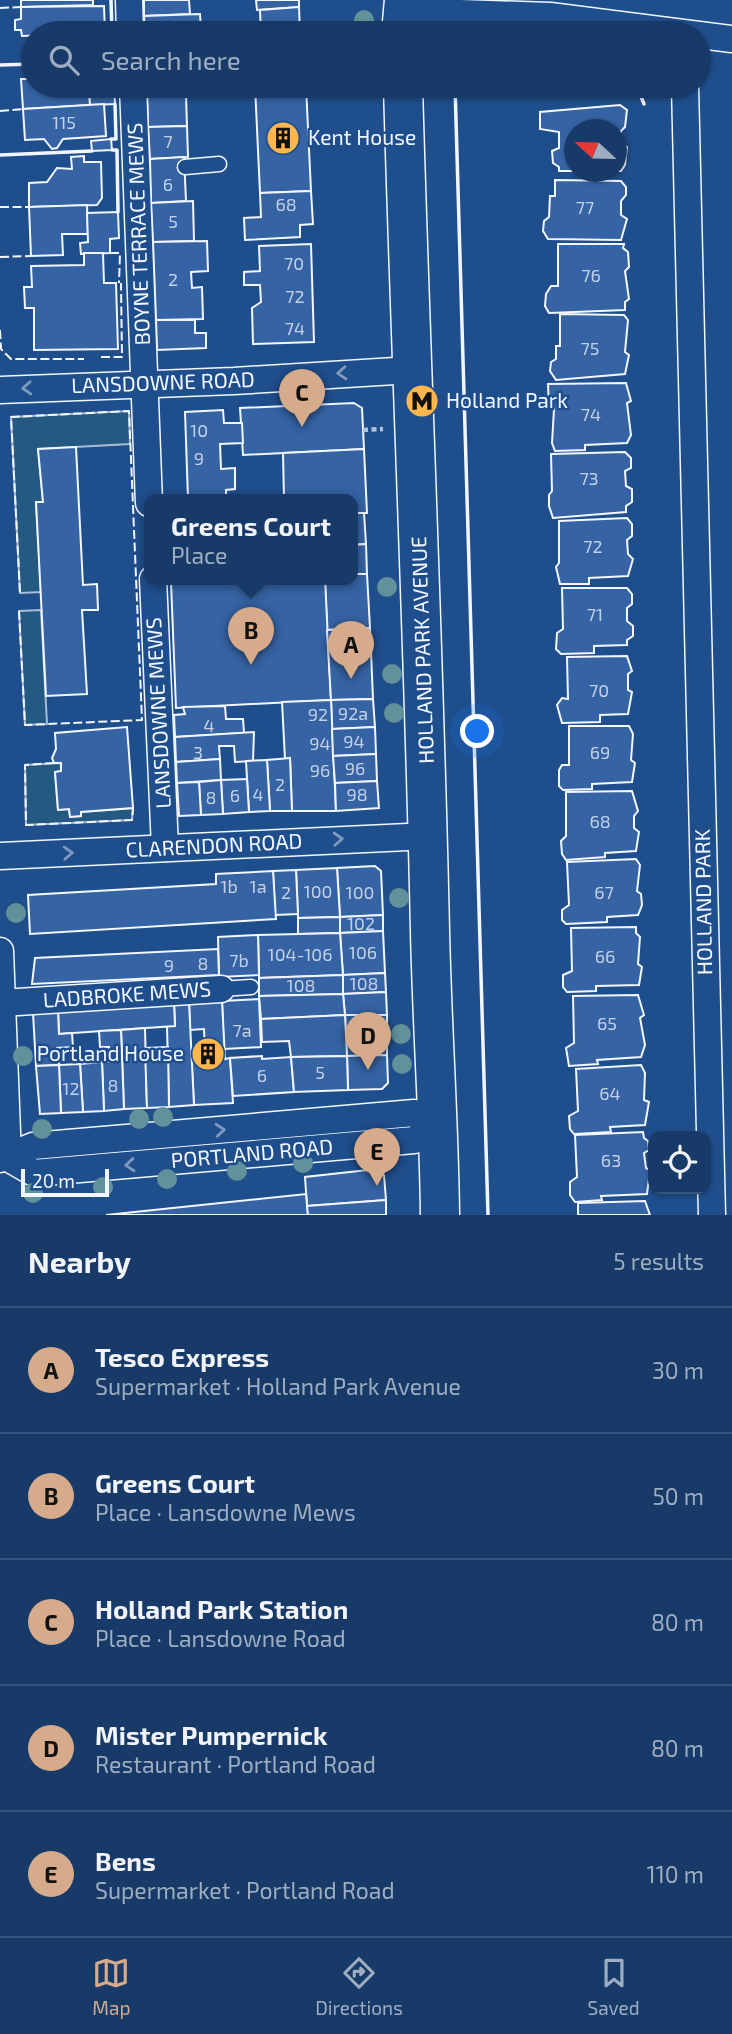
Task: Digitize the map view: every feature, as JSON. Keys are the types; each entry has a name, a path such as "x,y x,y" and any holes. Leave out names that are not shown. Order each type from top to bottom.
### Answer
{"main road":[{"name":"HOLLAND PARK AVENUE","path":"403,98 440,1215"}],"street":[{"path":"129,0 130,21"},
{"path":"400,11 550,16 592,21"},
{"path":"711,36 732,39"},
{"name":"BOYNE TERRACE MEWS","path":"134,98 143,169 144,383"},
{"name":"HOLLAND PARK","path":"685,98 712,1215"},
{"name":"LANSDOWNE ROAD","path":"0,390 411,370"},
{"path":"144,383 149,494"},
{"name":"LANSDOWNE MEWS","path":"153,585 165,848"},
{"name":"CLARENDON ROAD","path":"0,856 429,836"},
{"path":"0,951 4,1158"},
{"name":"LADBROKE MEWS","path":"2,1003 221,989"},
{"name":"PORTLAND ROAD","path":"4,1158 33,1146 414,1113 437,1125"}],"lane":[{"path":"185,167 219,164"},
{"name":"LADBROKE MEWS","path":"221,989 251,987"}],"path":[{"path":"363,430 373,430"}],"shaded area":[{"path":"129,411 130,444 38,449 43,502 36,503 41,592 20,593 11,417"},
{"path":"41,610 47,724 25,725 19,611"},
{"path":"61,763 61,771 55,772 58,810 69,809 70,817 81,816 81,812 133,808 132,820 26,825 25,765"}],"building":[{"path":"21,0 93,0 93,5 21,7"},
{"path":"144,0 189,0 190,14 144,16"},
{"path":"256,0 299,0 299,7 257,10"},
{"path":"104,6 105,21 21,21 21,30 15,30 15,20 21,19 21,7"},
{"path":"299,7 300,21 260,21 260,10"},
{"path":"200,14 200,21 144,21 144,16"},
{"path":"22,98 90,98 90,105 23,109"},
{"path":"90,98 115,98 115,104 90,105"},
{"path":"147,98 186,98 187,126 148,127"},
{"name":"Kent House","path":"256,98 307,98 311,191 260,193"},
{"path":"104,104 106,136 63,139 57,148 52,149 44,139 25,140 23,109"},
{"path":"620,105 627,110 626,119 564,119 564,171 559,171 559,167 553,163 552,151 559,148 559,132 540,129 540,112"},
{"path":"187,126 188,157 150,159 148,127"},
{"path":"111,139 112,150 92,151 91,141"},
{"path":"84,156 84,162 101,162 102,198 97,205 29,207 29,183 47,182 57,168 72,169 71,157"},
{"path":"184,157 186,201 151,203 150,159"},
{"path":"555,180 622,182 626,187 626,195 621,201 621,215 627,219 621,240 548,239 543,231 544,221 549,217 550,196 555,196"},
{"path":"311,191 313,224 300,225 300,237 245,240 244,218 261,217 260,193"},
{"path":"193,201 194,241 153,242 151,203"},
{"path":"87,205 88,234 62,234 63,255 31,256 29,207"},
{"path":"118,212 119,238 110,239 110,253 81,254 80,243 88,242 87,213"},
{"path":"207,241 208,271 191,272 192,288 202,287 203,319 156,320 153,242"},
{"path":"311,244 314,342 253,344 252,308 261,302 260,285 244,285 244,272 260,271 259,246"},
{"path":"558,244 624,244 623,248 628,252 629,267 625,271 629,299 625,302 625,310 549,313 545,306 546,294 551,286 558,286"},
{"path":"84,253 103,253 104,283 116,283 118,349 34,350 34,308 25,308 24,287 32,287 31,266 84,265"},
{"path":"560,314 624,315 628,320 625,352 629,355 625,374 556,380 550,371 551,362 556,359 556,346 560,346"},
{"path":"156,320 195,320 195,333 206,333 206,348 157,350"},
{"path":"626,383 631,401 627,403 631,435 627,443 585,445 585,450 555,451 552,443 554,409 549,409 548,384"},
{"path":"354,403 362,408 364,449 243,455 240,408"},
{"path":"223,410 224,423 242,423 243,443 220,444 221,469 235,468 235,489 226,490 226,494 188,494 185,412"},
{"path":"76,447 83,585 97,584 98,610 82,610 87,694 46,696 36,502 43,502 38,449"},
{"path":"364,449 367,513 358,513 358,494 284,494 283,453"},
{"path":"625,452 631,458 631,468 625,471 626,486 632,489 632,502 626,506 626,512 553,518 549,506 549,495 552,491 551,454"},
{"path":"358,513 364,513 366,544 358,545"},
{"path":"627,518 632,524 632,536 627,540 628,554 633,559 628,576 589,578 589,584 560,584 556,567 559,563 559,521"},
{"path":"366,544 367,574 358,574 358,545"},
{"path":"358,574 367,574 370,628 327,630 325,585 358,585"},
{"path":"171,585 325,585 331,700 176,708"},
{"path":"562,588 627,588 632,594 632,604 627,608 627,621 633,626 633,636 627,640 627,645 594,646 594,653 561,654 556,649 557,633 563,629"},
{"path":"370,628 373,699 331,700 327,630"},
{"path":"627,656 632,671 628,674 628,690 632,692 628,714 600,715 600,722 562,723 557,705 562,698 568,699 567,657"},
{"path":"373,699 375,727 332,729 331,700"},
{"path":"331,700 336,811 292,811 290,758 285,759 282,702"},
{"path":"225,706 226,719 243,719 244,733 175,737 174,715 185,714 183,707"},
{"path":"569,726 629,726 633,734 631,760 635,763 632,782 592,784 592,789 563,790 559,786 559,770 562,765 569,765"},
{"path":"127,727 133,808 81,812 81,816 70,817 69,809 58,810 55,772 61,771 61,763 54,763 52,758 56,749 55,733"},
{"path":"375,727 376,754 333,756 332,729"},
{"path":"254,732 253,761 235,762 234,746 219,746 220,759 176,762 175,737"},
{"path":"376,754 377,781 335,783 333,756"},
{"path":"290,758 292,811 270,811 267,760"},
{"path":"220,759 221,780 177,783 176,762"},
{"path":"267,760 270,811 249,812 246,761"},
{"path":"247,779 249,812 223,814 221,780"},
{"path":"221,780 223,814 201,815 199,782"},
{"path":"377,781 379,808 336,811 335,783"},
{"path":"199,782 201,815 179,816 177,783"},
{"path":"632,791 638,811 634,816 634,828 639,832 636,851 566,860 562,854 561,841 566,836 566,792"},
{"path":"636,859 640,865 637,891 641,894 642,905 638,915 607,917 607,922 566,924 562,920 562,910 569,905 567,862"},
{"path":"375,866 381,871 383,915 340,917 337,868"},
{"path":"337,868 340,917 298,918 296,870"},
{"path":"296,870 298,914 275,915 273,871"},
{"path":"273,871 276,919 30,934 28,895 216,884 216,874"},
{"path":"383,915 383,931 340,933 340,917"},
{"path":"340,917 340,933 298,934 298,918"},
{"path":"636,927 636,933 640,937 638,964 642,967 639,985 596,986 596,991 567,992 563,987 563,975 572,971 571,928"},
{"path":"383,931 385,973 343,975 340,933"},
{"path":"340,933 343,975 259,978 258,935"},
{"path":"258,935 259,975 219,977 218,937"},
{"path":"218,949 219,975 32,984 35,958"},
{"path":"385,973 386,992 343,994 343,975"},
{"path":"343,975 343,994 259,996 259,978"},
{"path":"386,992 387,1015 345,1015 343,994"},
{"path":"343,994 345,1015 261,1019 259,996"},
{"path":"638,995 644,1015 640,1018 645,1045 641,1057 597,1060 598,1064 569,1066 566,1048 574,1043 573,996"},
{"path":"259,999 261,1047 224,1049 222,1001"},
{"name":"Portland House","path":"222,1001 225,1059 230,1058 233,1103 194,1105 191,1051 205,1050 204,1029 190,1030 189,1002"},
{"path":"189,1002 194,1105 169,1107 167,1026 175,1026 174,1003"},
{"path":"174,1003 175,1026 59,1034 58,1011"},
{"path":"58,1011 59,1034 72,1033 73,1047 57,1048 59,1065 36,1066 33,1013"},
{"path":"345,1015 387,1015 387,1055 347,1056"},
{"path":"345,1015 347,1056 291,1057 289,1041 262,1042 261,1019"},
{"path":"145,1028 147,1108 124,1109 121,1030"},
{"path":"121,1030 124,1109 104,1111 102,1062 110,1062 109,1047 100,1047 99,1031"},
{"path":"168,1047 169,1107 147,1108 145,1048"},
{"path":"387,1055 388,1083 382,1089 348,1090 347,1056"},
{"path":"262,1056 262,1059 291,1057 294,1092 233,1096 230,1058"},
{"path":"347,1056 348,1090 294,1092 291,1057"},
{"path":"102,1062 104,1111 83,1112 80,1064"},
{"path":"80,1064 83,1112 61,1113 59,1065"},
{"path":"59,1065 61,1113 40,1114 36,1066"},
{"path":"641,1065 645,1073 644,1100 649,1102 645,1125 610,1127 611,1132 574,1134 570,1129 569,1116 578,1111 576,1069"},
{"path":"643,1132 648,1141 648,1151 644,1153 648,1169 647,1194 601,1196 602,1200 575,1202 570,1195 570,1182 577,1177 575,1135"},
{"path":"377,1169 384,1175 386,1200 307,1206 305,1177"},
{"path":"306,1194 308,1215 106,1215"},
{"path":"386,1200 386,1215 308,1215 307,1206"},
{"path":"645,1201 650,1215 578,1215 578,1203"}],"fence":[{"path":"0,8 21,7"},
{"path":"0,111 23,109"},
{"path":"0,207 29,207"},
{"path":"110,253 120,253 119,283"},
{"path":"0,257 31,256"},
{"path":"101,357 122,357 121,283"},
{"path":"0,330 1,349 11,359 84,359"},
{"path":"19,611 25,725 142,720 129,411 11,417 20,593"},
{"path":"54,763 25,765 26,825 132,820 133,808"}],"wall":[{"path":"111,0 112,21"},
{"path":"0,65 21,64"},
{"path":"455,98 488,1215"},
{"path":"642,98 644,104"},
{"path":"111,139 116,139 115,104"},
{"path":"112,150 117,150 118,212"},
{"path":"0,155 92,151"}],"place":[{"name":"Kent House","path":"283,138"},
{"name":"Holland Park","path":"422,401"},
{"name":"Holland Park Station","path":"302,427"},
{"name":"Greens Court","path":"251,665"},
{"name":"Tesco Express","path":"351,679"},
{"name":"Portland House","path":"208,1054"},
{"name":"Mister Pumpernick","path":"368,1070"},
{"name":"Bens","path":"377,1186"}]}
